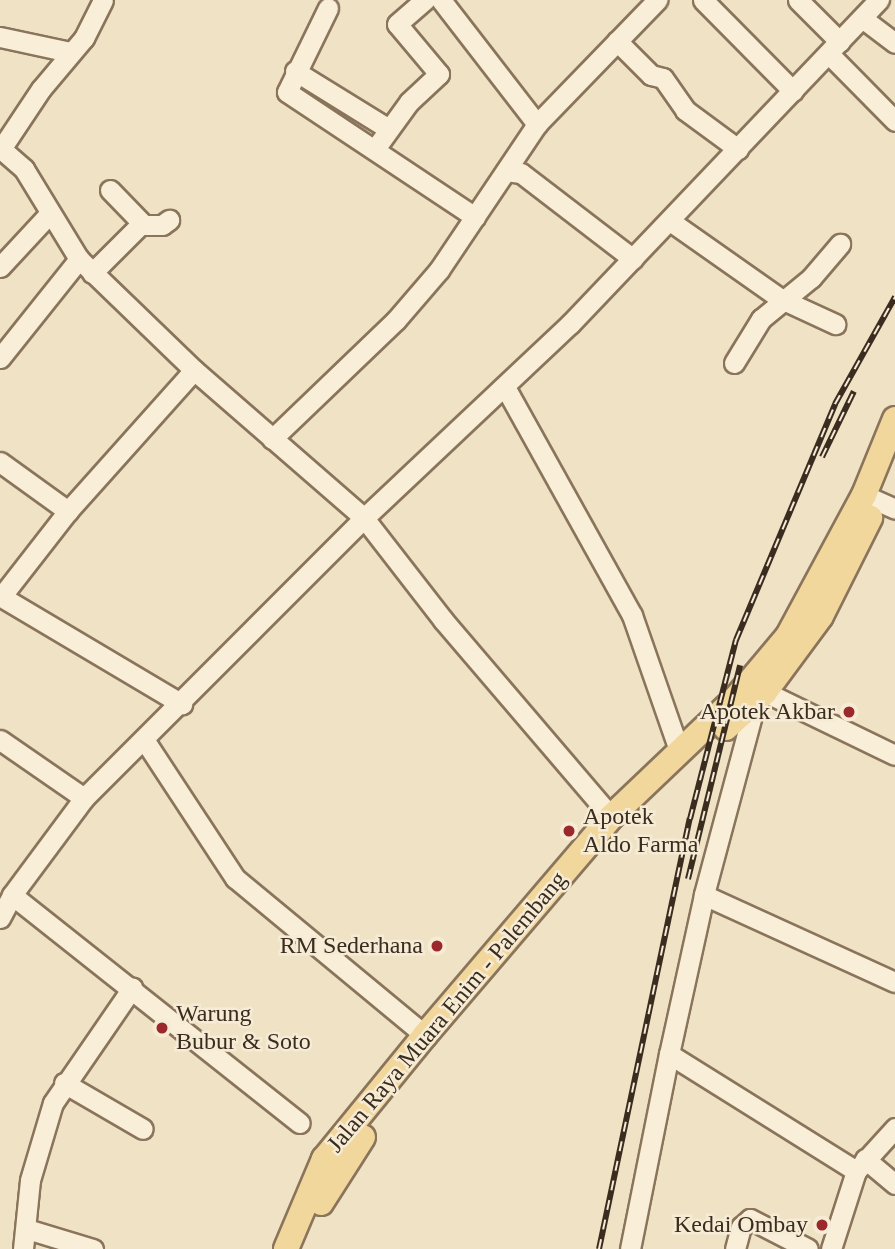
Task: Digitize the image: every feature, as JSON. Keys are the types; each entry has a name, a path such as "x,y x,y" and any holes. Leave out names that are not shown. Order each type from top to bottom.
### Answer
{"main road":[{"name":"Jalan Raya Muara Enim - Palembang","path":"286,1249 324,1159 425,1035 611,817 736,698 788,636 879,501 895,419"},
{"name":"Jalan Raya Muara Enim - Palembang","path":"303,1249 326,1188 348,1155 505,963 621,827 760,698 821,616 879,501 895,460"}],"street":[{"path":"103,0 84,38 70,52 1,149 24,169 49,215 86,266 194,370 364,518 443,620 611,817"},
{"path":"375,149 439,75 397,24 425,0"},
{"path":"442,0 537,124"},
{"path":"703,0 793,91"},
{"path":"798,0 895,121"},
{"path":"0,918 12,895 84,798 182,704 364,518 505,387 634,259 878,0"},
{"path":"272,439 396,320 475,217 537,124 652,2"},
{"path":"328,8 287,86 289,94 475,217"},
{"path":"862,18 895,43"},
{"path":"0,37 70,52"},
{"path":"617,41 651,75 663,78 685,110 738,149"},
{"path":"295,71 389,130"},
{"path":"506,171 521,173 634,259"},
{"path":"110,190 143,224"},
{"path":"0,267 49,215"},
{"path":"0,358 86,266 143,224 162,225 169,219"},
{"path":"670,221 781,299 835,324"},
{"path":"734,363 761,319 781,299 811,278 840,244"},
{"path":"182,704 1,597 68,511 194,370"},
{"path":"505,387 632,615 679,750"},
{"path":"0,463 68,511"},
{"path":"630,1249 704,895 760,698 895,755"},
{"path":"0,740 84,798"},
{"path":"145,741 235,878 425,1035"},
{"path":"12,895 300,1123"},
{"path":"704,895 895,982"},
{"path":"23,1249 30,1180 64,1083 132,988"},
{"path":"669,1054 895,1184"},
{"path":"64,1083 143,1129"},
{"path":"831,1249 860,1165 895,1128"},
{"path":"736,1249 741,1227 750,1219 808,1249"},
{"path":"27,1228 93,1249"}],"railway":[{"path":"599,1249 690,819 736,640 835,404 895,297"},
{"path":"822,457 854,391"},
{"path":"688,879 740,665"}],"place":[{"name":"Apotek Akbar","path":"849,712"},
{"name":"Apotek Aldo Farma","path":"569,831"},
{"name":"RM Sederhana","path":"437,946"},
{"name":"Warung Bubur & Soto","path":"162,1028"},
{"name":"Kedai Ombay","path":"822,1225"}]}
